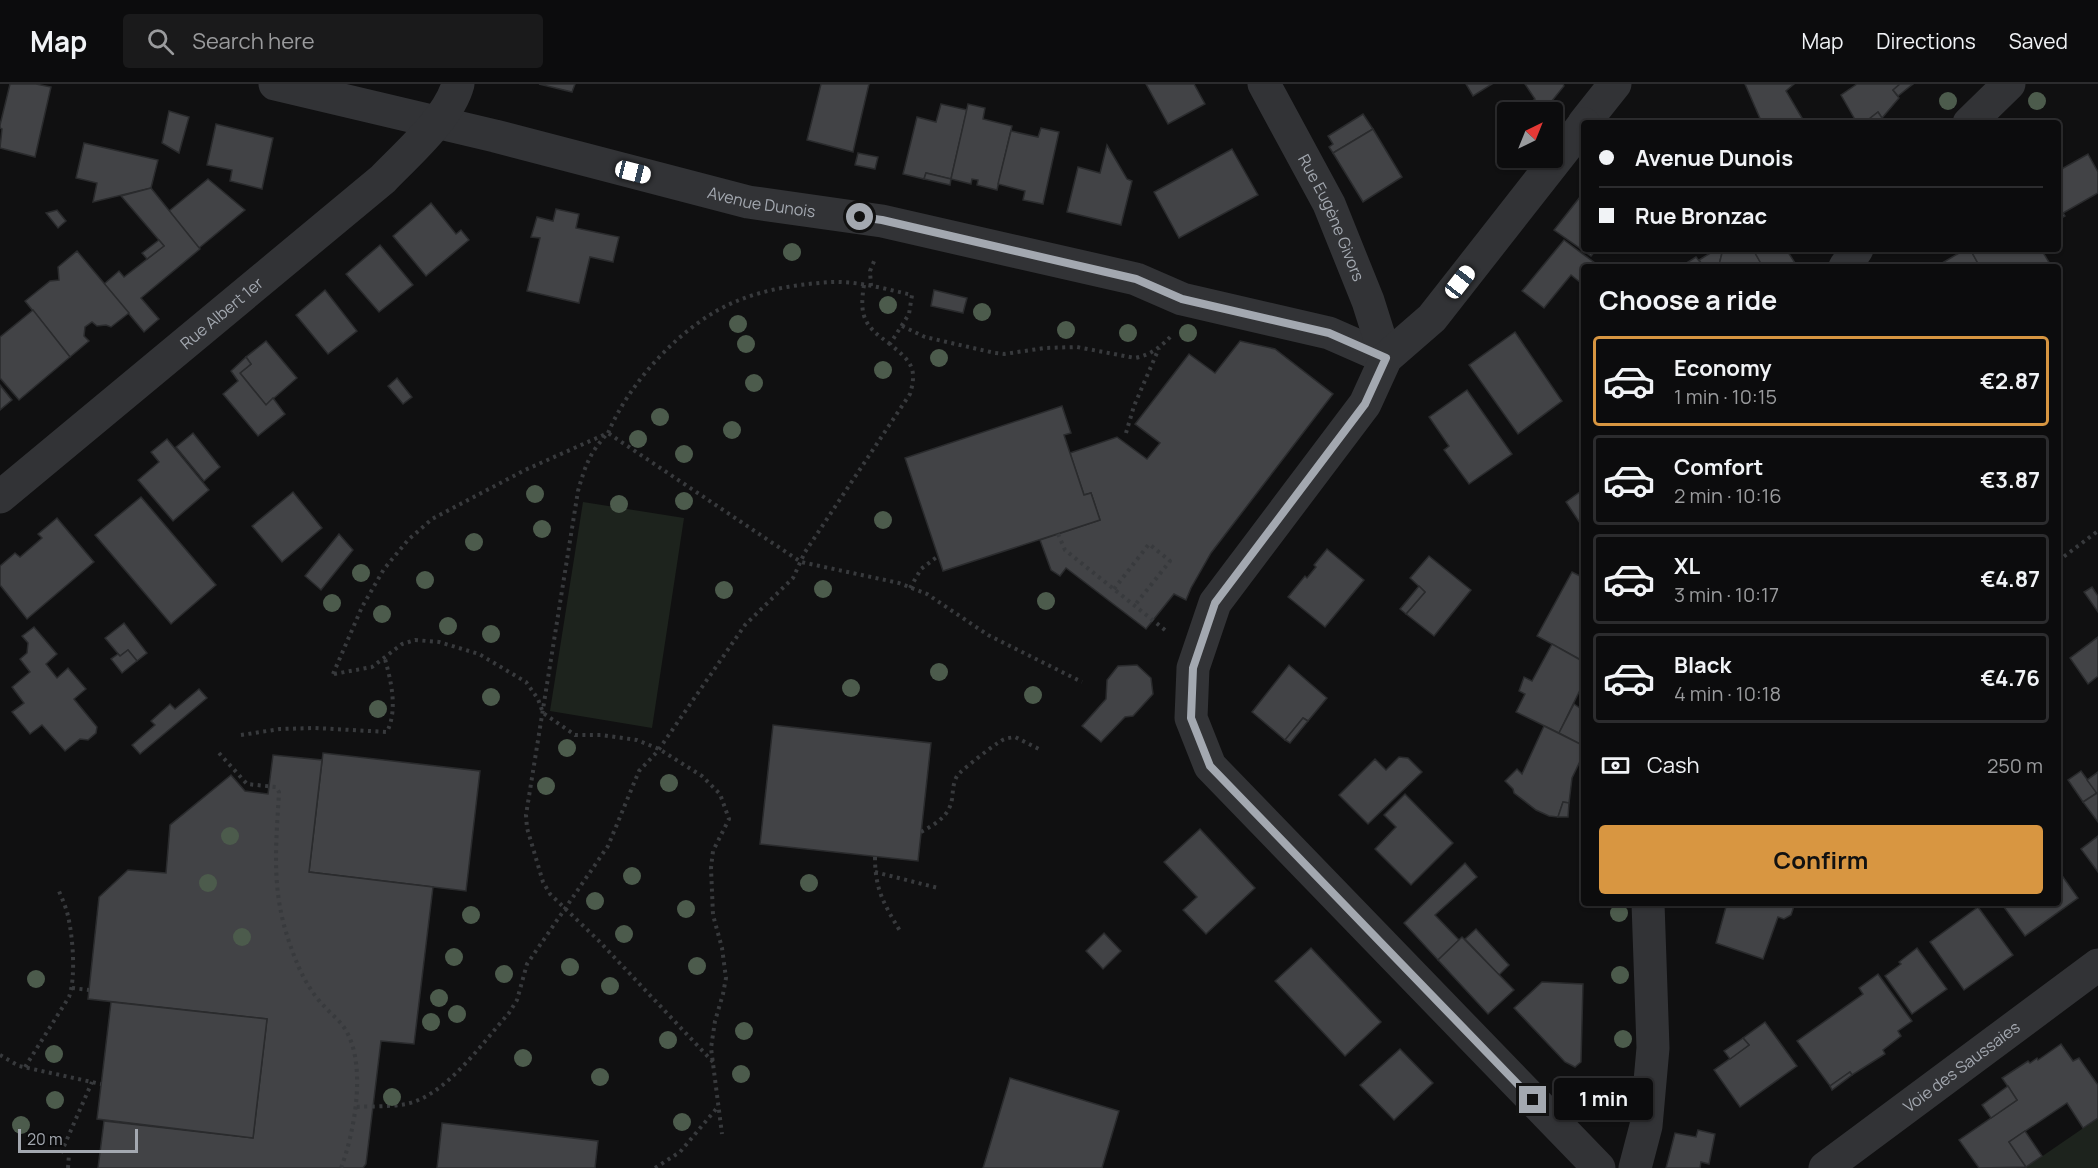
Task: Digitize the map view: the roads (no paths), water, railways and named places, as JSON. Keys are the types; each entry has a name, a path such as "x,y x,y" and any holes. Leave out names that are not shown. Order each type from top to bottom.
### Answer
{"street":[{"name":"Avenue Dunois","path":"275,84 435,122 748,202 882,220 1136,279 1182,299 1329,333 1386,358"},
{"name":"Rue Albert 1er","path":"0,496 383,179 435,122 449,104 458,84"},
{"name":"Rue Eugène Givors","path":"1264,84 1329,204 1368,301 1386,358"},
{"path":"1586,120 1615,84"},
{"path":"1972,120 2009,84"},
{"path":"1581,127 1432,318 1386,358 1365,404 1215,603 1193,668 1191,718 1210,766 1599,1168"},
{"path":"1635,1168 1646,1126 1653,1048 1648,906"},
{"name":"Voie des Saussaies","path":"1825,1168 2098,965"}]}
